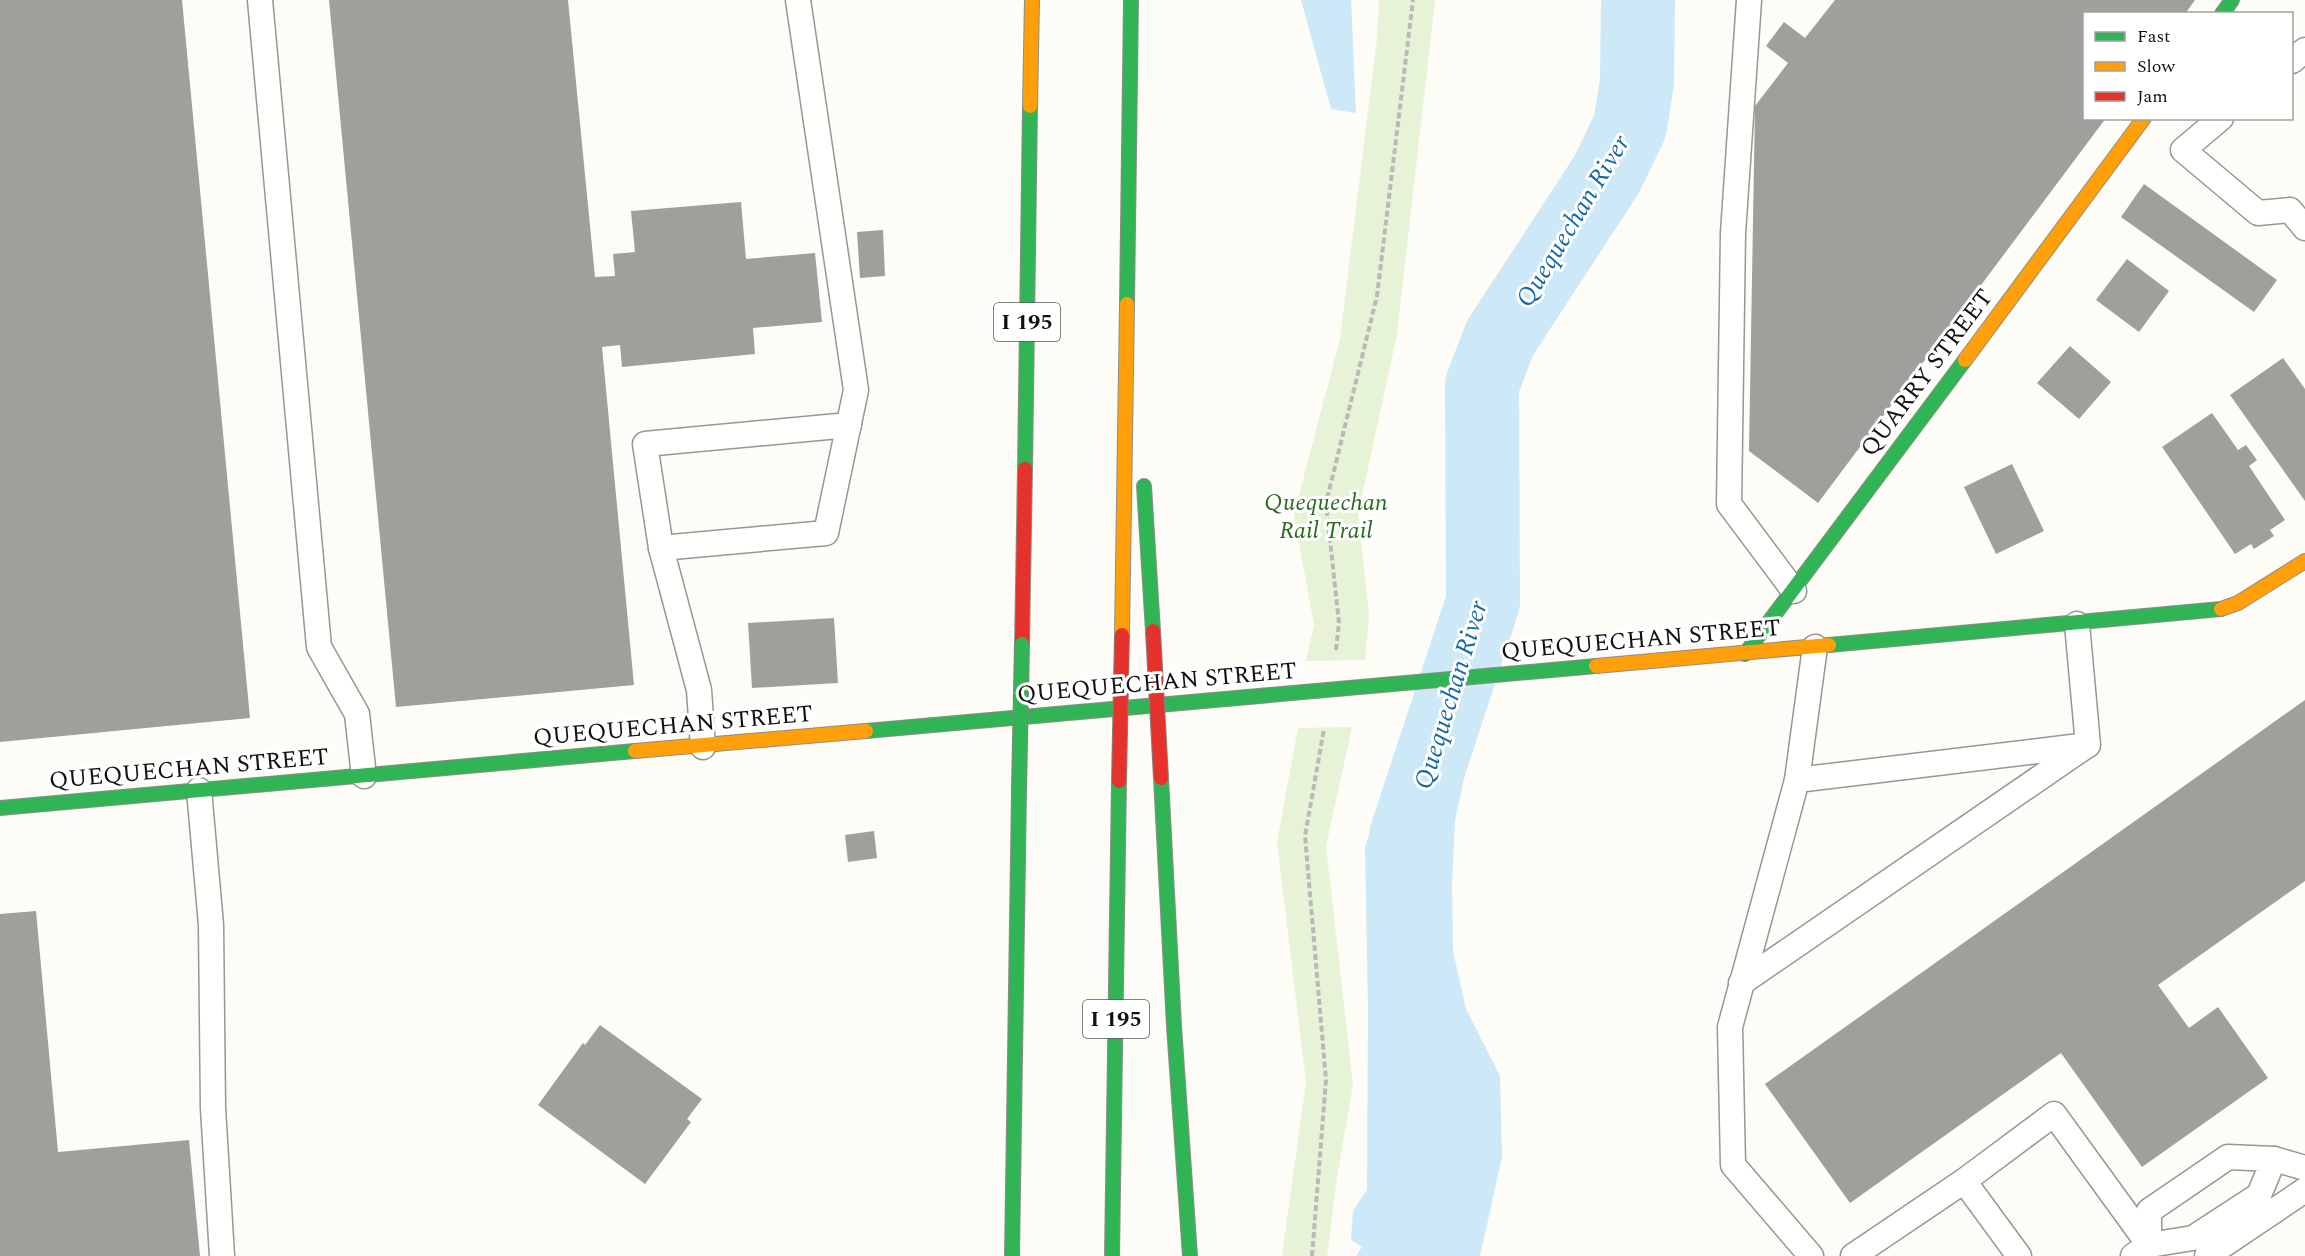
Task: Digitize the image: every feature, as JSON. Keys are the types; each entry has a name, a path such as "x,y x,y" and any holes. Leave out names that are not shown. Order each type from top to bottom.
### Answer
{"main road":[{"name":"I 195","path":"1012,1256 1032,0"},
{"name":"I 195","path":"1112,1256 1131,0"},
{"name":"QUARRY STREET","path":"1745,654 2143,120"},
{"path":"1128,233 1139,409"},
{"path":"1143,467 1174,1026 1190,1256"},
{"name":"QUEQUECHAN STREET","path":"0,808 2077,624 2228,607 2248,598 2305,561"},
{"path":"1000,1256 1013,1191"}],"lane":[{"path":"260,0 320,646 357,714 364,776"},
{"path":"661,548 826,533 856,390 798,0"},
{"path":"1749,0 1733,233 1729,504 1794,591"},
{"path":"2293,60 2305,50"},
{"path":"2219,120 2183,150 2258,213 2300,212"},
{"path":"703,747 699,690 661,548 645,444 849,425"},
{"path":"2077,624 2088,745"},
{"path":"1811,1256 1733,1165 1730,1027 1797,780 1815,647"},
{"path":"1797,780 2088,745"},
{"path":"1742,983 2088,745"},
{"path":"199,790 211,925 213,1108 222,1256"},
{"path":"1853,1256 1964,1181 2054,1114 2141,1250"},
{"path":"2141,1250 2149,1211 2228,1157 2274,1159 2305,1168"},
{"path":"2141,1250 2193,1238 2259,1195 2274,1159"},
{"path":"1964,1181 2019,1256"},
{"path":"2207,1256 2305,1190"}],"path":[{"path":"1312,1256 1326,1080 1305,836 1331,690 1339,623 1326,503 1377,296 1413,0"}],"green space":[{"name":"Quequechan Rail Trail","path":"1379,0 1435,0 1397,334 1358,515 1369,615 1365,660 1306,661 1314,625 1294,514 1340,339 1377,38"},
{"path":"1352,727 1326,846 1353,1085 1337,1177 1327,1256 1282,1256 1306,1082 1277,842 1298,728"}],"water":[{"path":"1301,0 1351,0 1356,113 1331,109"},
{"path":"1407,746 1470,751 1455,820 1452,885 1453,951 1466,1009 1500,1076 1502,1157 1480,1256 1356,1256 1362,1247 1351,1240 1353,1211 1367,1190 1368,1011 1365,847 1382,796"}],"building":[{"path":"0,0 182,0 250,718 0,742"},
{"path":"329,0 568,0 595,277 615,276 613,254 635,252 631,211 741,202 746,259 815,253 822,322 753,328 755,354 622,367 620,345 602,347 634,685 396,707"},
{"path":"1835,0 2195,0 2186,12 2083,12 2083,120 2105,120 1818,503 1749,451 1755,106 1788,63 1766,46 1784,22 1805,38"},
{"path":"2144,184 2277,280 2254,312 2121,217"},
{"path":"883,230 885,276 860,278 857,232"},
{"path":"2127,259 2169,291 2139,332 2096,300"},
{"path":"2070,346 2111,382 2079,419 2037,383"},
{"path":"2283,358 2305,389 2305,501 2230,395"},
{"path":"2212,413 2238,450 2246,445 2257,460 2249,466 2285,520 2270,530 2274,536 2254,549 2251,544 2235,554 2162,447"},
{"path":"2012,464 2044,531 1996,554 1964,487"},
{"path":"834,618 838,683 752,688 748,623"},
{"path":"2305,700 2305,881 2158,985 2189,1028 2218,1007 2268,1078 2142,1167 2061,1053 1850,1203 1765,1084"},
{"path":"874,831 877,858 848,862 845,835"},
{"path":"36,911 58,1152 189,1140 200,1256 0,1256 0,914"},
{"path":"600,1025 702,1099 687,1119 691,1122 645,1184 538,1105 583,1043 585,1045"}],"waterway":[{"name":"Quequechan River","path":"1406,845 1406,836 1483,602 1482,385 1500,338 1607,174 1630,126 1637,82 1638,0"}],"traffic: fast":[{"path":"1127,304 1131,0"},
{"path":"2223,12 2232,0"},
{"path":"1025,469 1030,106"},
{"path":"1745,654 1965,360"},
{"path":"1144,486 1153,631"},
{"path":"1829,645 2221,609"},
{"path":"1019,790 1022,644"},
{"path":"866,731 1596,666"},
{"path":"0,808 635,751"},
{"path":"1161,778 1174,1026 1190,1256"},
{"path":"1112,1256 1119,781"},
{"path":"1012,1256 1019,790"}],"traffic: slow":[{"path":"1030,106 1032,0"},
{"path":"1965,360 2143,120"},
{"path":"1122,635 1127,304"},
{"path":"2221,609 2238,603 2305,561"},
{"path":"1596,666 1829,645"},
{"path":"635,751 866,731"}],"traffic: jam":[{"path":"1022,644 1025,469"},
{"path":"1153,631 1161,778"},
{"path":"1119,781 1122,635"}]}
